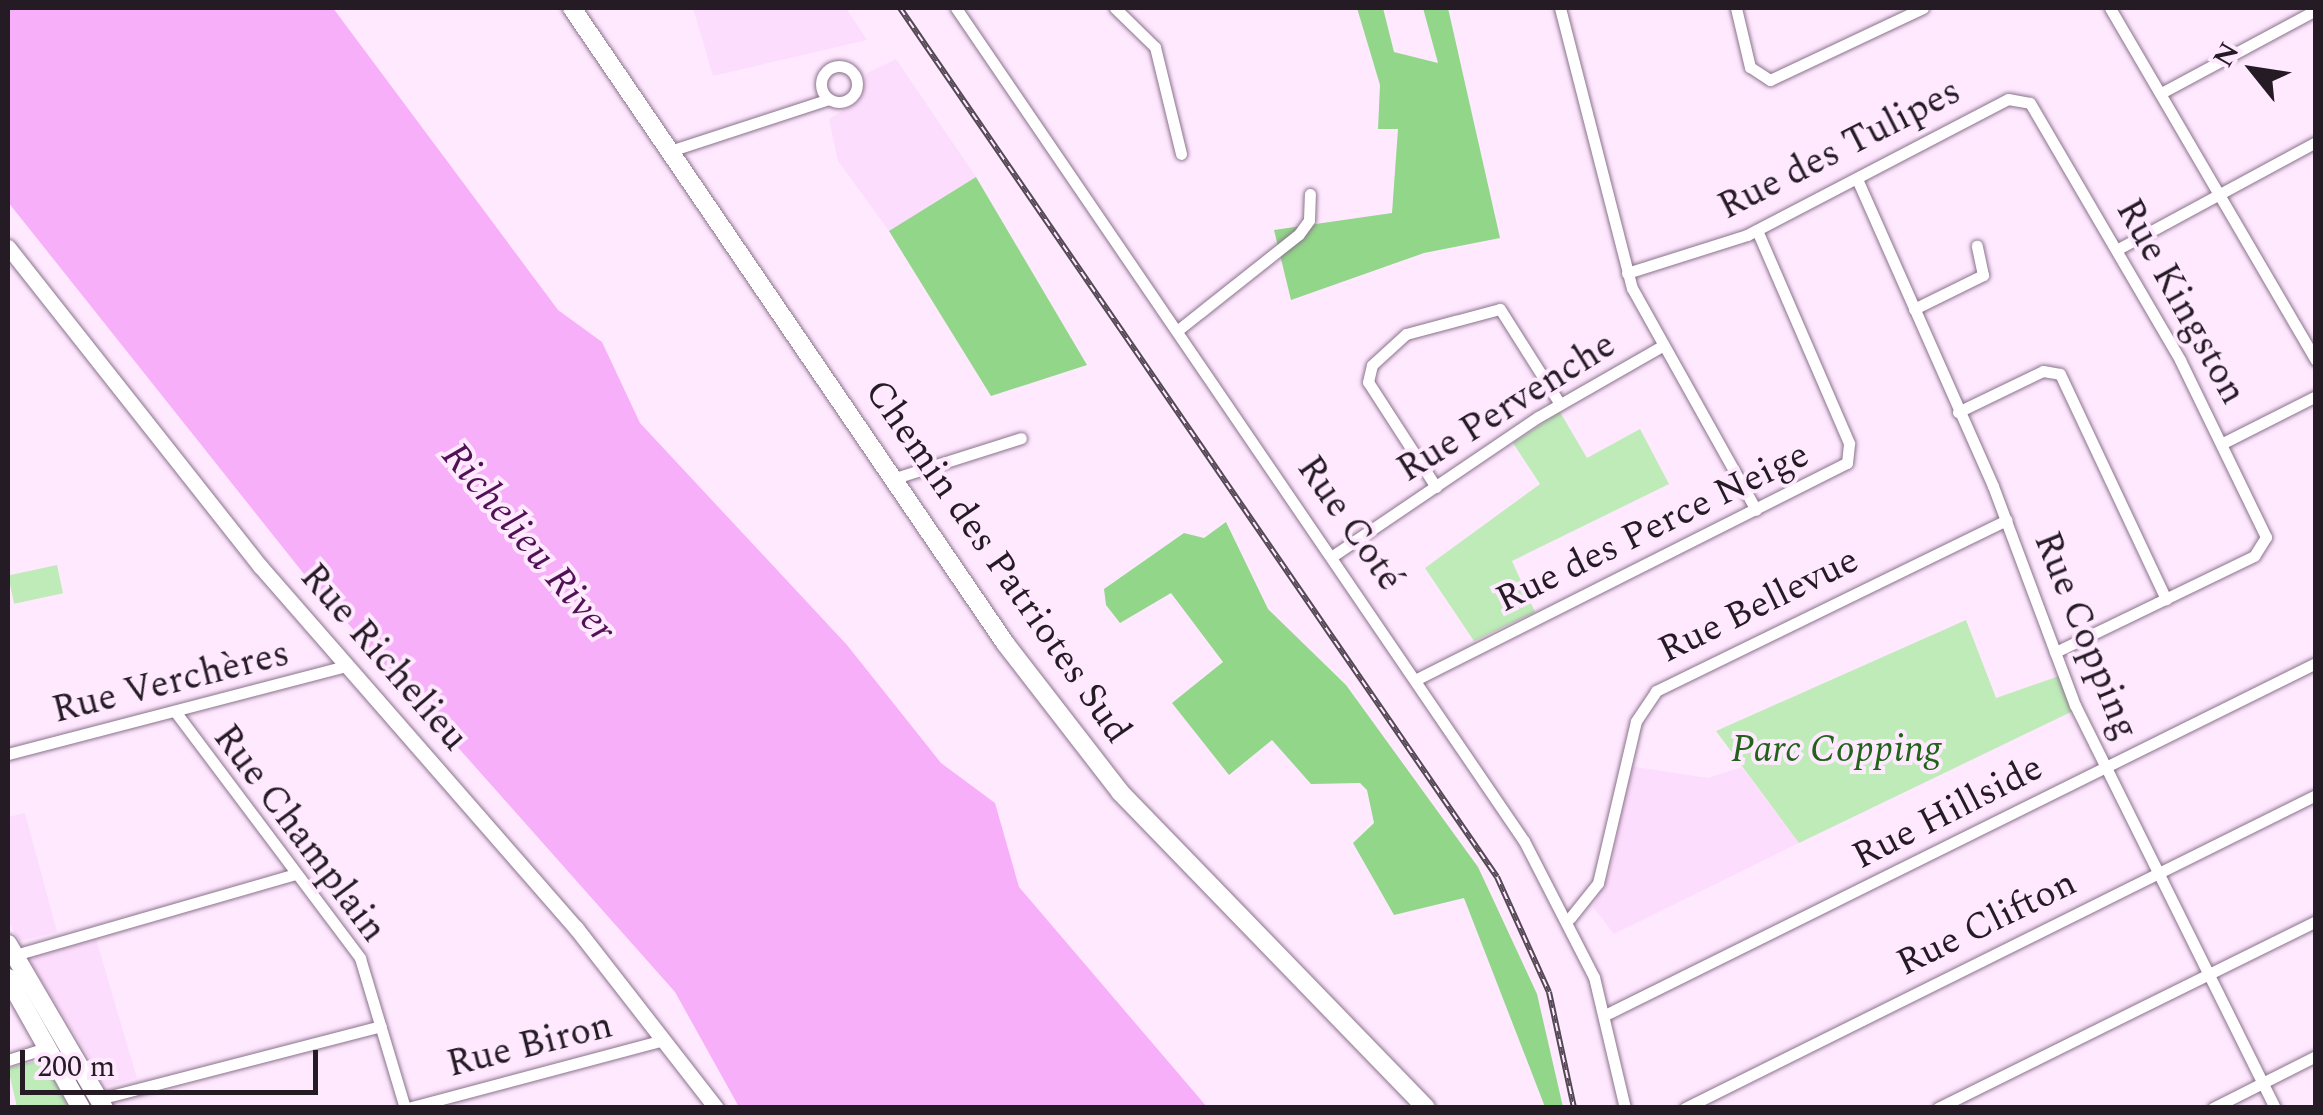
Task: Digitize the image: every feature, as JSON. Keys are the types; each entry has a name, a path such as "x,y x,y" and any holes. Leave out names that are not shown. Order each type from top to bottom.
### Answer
{"main road":[{"name":"Chemin des Patriotes Sud","path":"572,8 1006,643 1134,809 1426,1108"},
{"name":"Rue Richelieu","path":"8,248 347,666 664,1040 716,1108"},
{"path":"11,949 101,1103"},
{"path":"8,978 82,1108"}],"street":[{"name":"Rue Coté","path":"956,8 1419,678 1570,918 1607,1014 1626,1108"},
{"path":"1114,8 1155,47 1181,154"},
{"path":"1560,8 1626,273 1662,346 1756,510"},
{"path":"1736,8 1750,67 1770,80 1923,8"},
{"path":"2110,8 2223,192 2316,360"},
{"path":"2163,92 2316,10"},
{"name":"Rue des Tulipes","path":"1626,273 1757,230 2021,98"},
{"name":"Rue Kingston","path":"2021,98 2047,126 2118,249 2223,443 2265,530 2264,547 2166,599"},
{"path":"670,151 829,99"},
{"path":"2118,249 2316,142"},
{"name":"Rue Copping","path":"1856,178 2006,520 2105,768 2276,1108"},
{"path":"1178,330 1298,234 1309,220 1310,194"},
{"name":"Rue des Perce Neige","path":"1419,678 1842,468 1851,453 1757,230"},
{"path":"1914,310 1984,273 1977,246"},
{"path":"1436,486 1368,382 1372,365 1406,334 1500,308 1560,404"},
{"name":"Rue Pervenche","path":"1334,555 1560,404 1662,346"},
{"path":"1958,412 2043,370 2060,374 2166,599 2056,652"},
{"path":"2223,443 2316,396"},
{"path":"895,478 1021,438"},
{"name":"Rue Bellevue","path":"1570,918 1598,883 1634,727 1656,691 2006,520"},
{"name":"Rue Hillside","path":"1607,1014 2316,663"},
{"name":"Rue Verchères","path":"8,754 177,714 347,666"},
{"name":"Rue Champlain","path":"177,714 360,958 407,1108"},
{"name":"Rue Clifton","path":"1684,1108 2316,795"},
{"path":"11,949 295,874"},
{"path":"1938,1108 2316,921"},
{"path":"101,1103 381,1026"},
{"name":"Rue Biron","path":"407,1108 664,1040"},
{"path":"8,1060 49,1047"},
{"path":"2212,1108 2316,1056"}],"shaded area":[{"path":"693,8 846,8 867,40 713,76"},
{"path":"896,59 976,177 889,231 838,161 829,119 858,101 867,73"},
{"path":"1630,766 1708,778 1742,767 1799,843 1614,934 1593,907 1611,868"},
{"path":"25,813 57,932 20,941 8,922 8,817"},
{"path":"96,939 137,1078 107,1086 31,963 35,955"}],"green space":[{"path":"1357,8 1383,8 1394,52 1438,63 1423,8 1448,8 1500,238 1424,253 1291,300 1274,230 1392,213 1398,129 1378,129 1380,85"},
{"path":"976,177 1087,365 991,396 889,231"},
{"path":"1560,412 1587,458 1640,429 1669,484 1512,561 1535,612 1474,641 1425,568 1540,484 1513,443"},
{"path":"1226,522 1268,609 1346,685 1478,867 1537,994 1563,1107 1545,1107 1464,898 1394,915 1353,843 1374,823 1367,790 1360,783 1311,784 1272,740 1229,775 1172,703 1223,662 1171,593 1120,623 1106,605 1104,589 1184,533 1204,538"},
{"path":"57,565 63,593 14,604 8,575"},
{"name":"Parc Copping","path":"1966,620 1996,698 2059,676 2073,711 1799,843 1716,731"},
{"path":"41,1060 69,1107 17,1107 8,1068"}],"water":[{"name":"Richelieu River","path":"8,8 333,8 558,310 602,342 640,423 847,645 941,763 995,803 1019,887 1207,1107 739,1107 675,992 304,574 8,202"}],"railway":[{"path":"900,8 1497,877 1549,992 1574,1108"}]}
